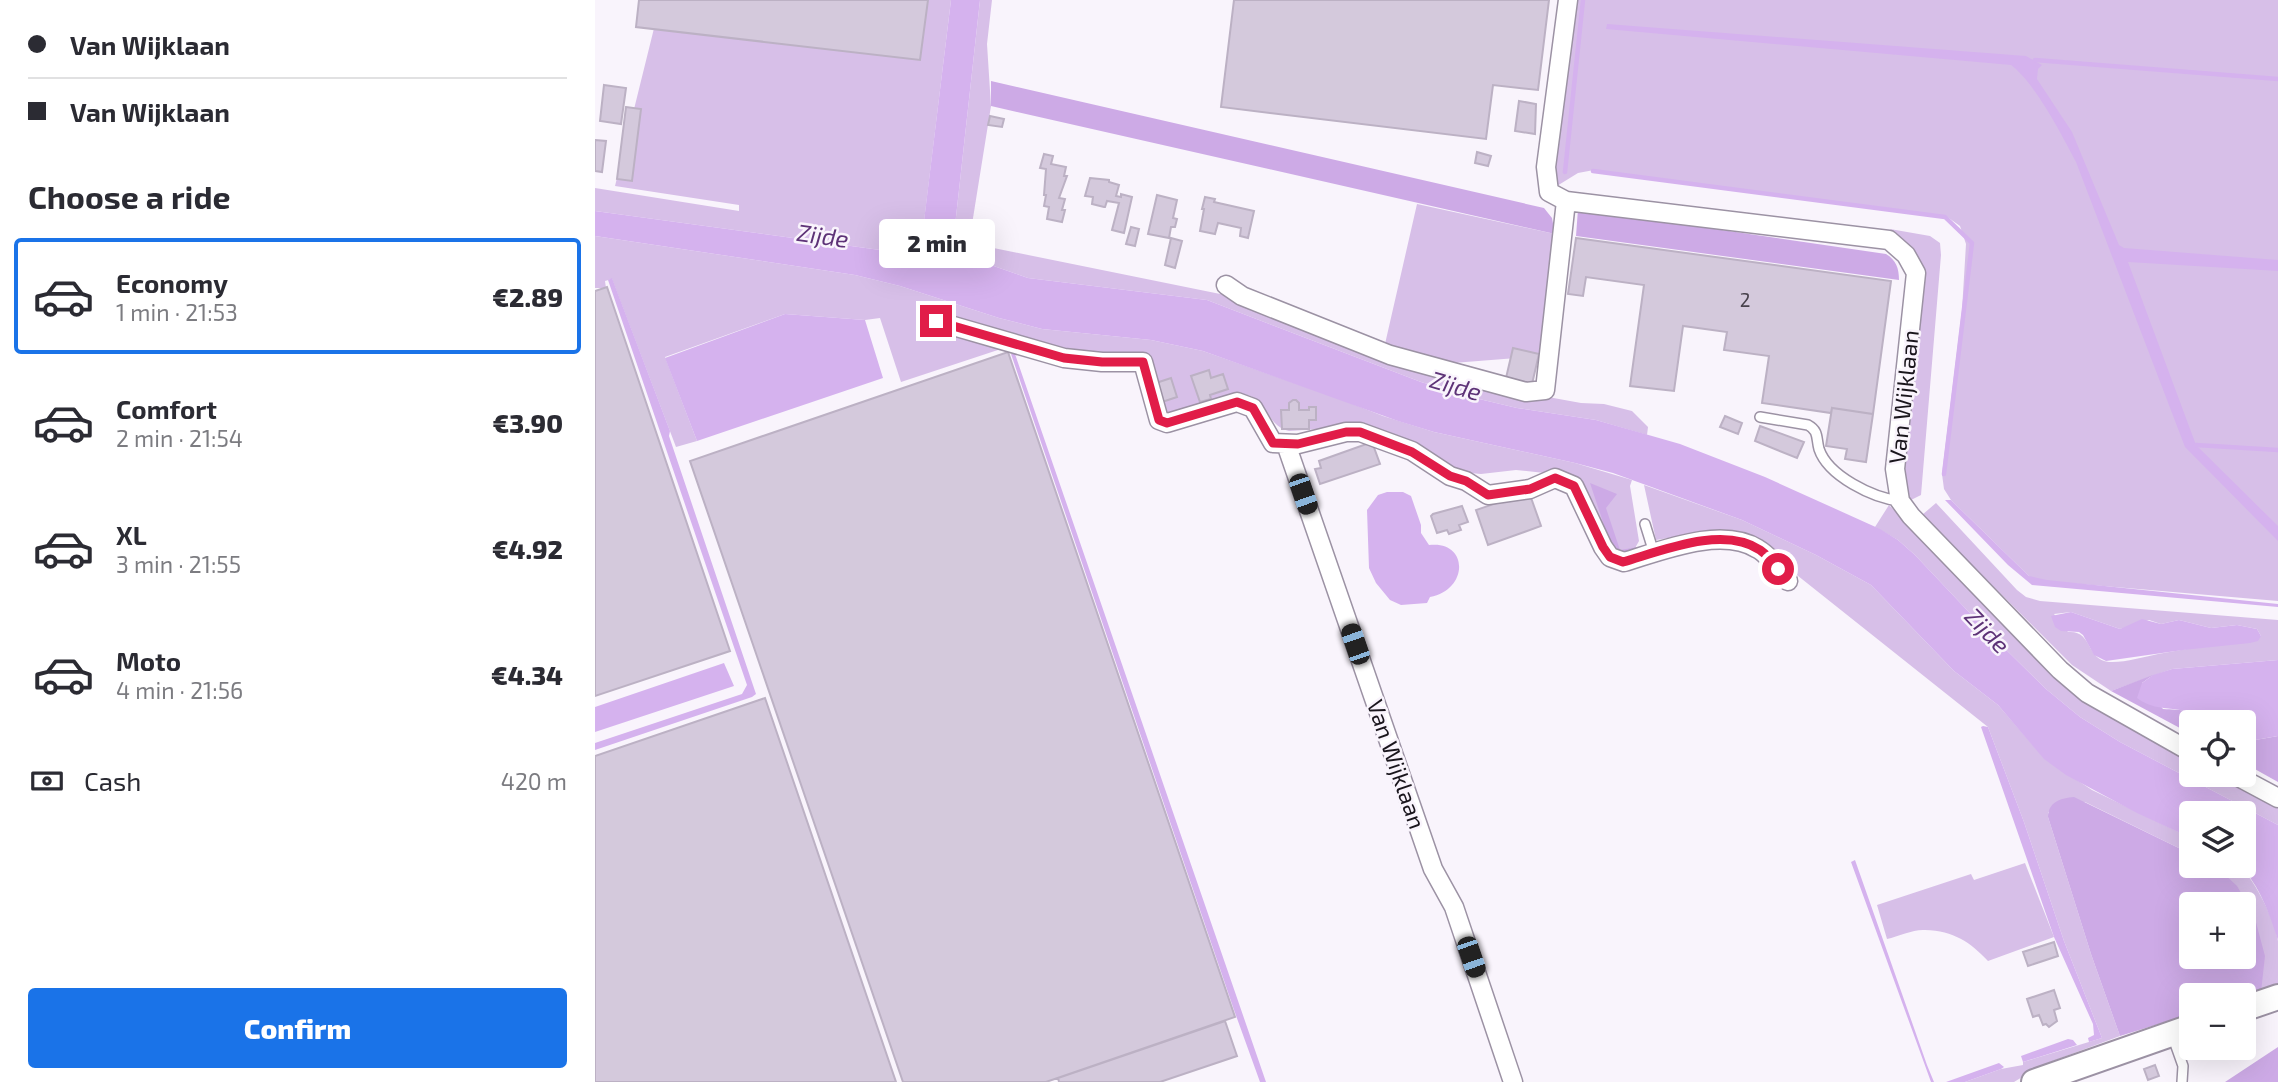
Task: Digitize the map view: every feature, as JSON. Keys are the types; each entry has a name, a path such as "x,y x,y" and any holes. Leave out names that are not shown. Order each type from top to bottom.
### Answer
{"street":[{"path":"1226,285 1242,296 1390,355 1526,392 1545,390 1566,201 1549,192 1546,167 1568,0"},
{"name":"Van Wijklaan","path":"1566,201 1889,240 1906,255 1916,273 1895,469 1900,501"},
{"path":"936,321 1064,358 1143,362 1159,420 1167,423 1237,402 1253,408 1273,443 1310,443 1346,432 1360,432 1412,452 1450,476 1466,481 1488,495 1530,489 1555,478 1565,481 1574,486 1610,557 1623,562 1711,539 1748,544 1769,558 1787,581"},
{"name":"Van Wijklaan","path":"1286,443 1433,869 1454,907 1513,1082"},
{"path":"1900,501 1911,516 2060,670 2087,693 2179,745"},
{"path":"2256,786 2278,798"},
{"path":"2256,1005 2278,997"},
{"path":"2034,1082 2179,1031"}],"lane":[{"path":"1760,417 1813,428 1819,450 1835,473 1889,499 1900,501"},
{"path":"1645,524 1654,553"},
{"path":"2182,1082 2183,1060"}],"shaded area":[{"path":"661,0 951,0 922,238 914,250 902,253 595,211 595,188 739,211 739,205 615,186"},
{"path":"951,0 980,0 954,235 968,257 1028,278 1207,300 1421,382 1517,408 1596,420 1680,444 1765,477 1880,529 1898,540 2046,689 2080,717 2179,773 2179,787 2206,787 2232,801 2179,801 2179,832 2137,813 2066,775 2044,759 1998,705 1954,671 1871,585 1742,520 1613,473 1434,432 1203,351 1151,340 1042,329 855,275 595,236 595,211 902,253 914,250 922,237"},
{"path":"980,0 992,0 987,44 991,106 969,243 1235,297 1537,395 1604,404 1632,411 1648,427 1647,435 1596,420 1517,408 1421,382 1207,300 1028,278 968,257 954,235"},
{"path":"1578,0 2278,0 2278,601 2033,580 1951,500 1944,489 1942,474 1962,310 1966,244 1960,226 1946,216 1594,170 1578,173 1552,189"},
{"path":"1607,24 2026,56 2042,65 2038,69 2037,79 2072,132 2119,245 2124,248 2278,260 2278,271 2128,262 2196,445 2278,526 2278,541 2185,447 2076,162 2038,96 2011,65 1606,29"},
{"path":"991,81 1544,208 1552,218 1555,234 991,106"},
{"path":"1417,204 1555,234 1542,356 1453,363 1385,344"},
{"path":"1578,209 1886,254 1896,265 1899,280 1576,236"},
{"path":"1890,229 1930,236 1940,243 1941,255 1921,495 1909,501 1902,493 1918,285 1908,249"},
{"path":"595,236 855,275 1042,329 1151,340 1203,351 1434,432 1575,463 1632,480 1630,486 1639,541 1634,550 1624,554 1604,537 1594,504 1581,484 1554,474 1516,470 1481,474 1459,472 1409,443 1367,426 1289,431 1274,423 1261,404 1248,395 1238,394 1167,415 1148,361 1033,347 925,314 932,335 958,330 1013,345 901,382 880,318 865,320 785,314 665,357 697,441 676,447 612,279 605,281 606,288 595,288"},
{"path":"612,278 670,431 669,436 756,694 595,750 595,743 742,694 747,685 608,280"},
{"path":"785,314 865,320 883,378 697,441 665,358"},
{"path":"1011,354 1015,354 1266,1082 1260,1082 1234,1010"},
{"path":"1590,483 1617,494 1606,508 1620,550 1638,547 1637,552 1614,555"},
{"path":"1644,485 1742,520 1871,585 1954,671 1998,705 2045,759 2092,790 2179,832 2179,848 2085,802 2048,812 2091,954 2120,1036 2042,1065 2014,1082 1965,1082 2102,1038 2064,941 2024,822 1988,727 1749,537 1705,532 1656,540"},
{"path":"1403,492 1411,496 1421,533 1429,545 1452,550 1457,557 1459,566 1452,585 1443,593 1430,597 1427,603 1401,605 1390,600 1376,583 1369,568 1367,510 1378,495"},
{"path":"1945,500 1951,500 2029,576 2278,604 2278,607 2032,585 2008,565"},
{"path":"1936,503 2026,597 2040,601 2278,620 2278,660 2172,669 2111,691 2072,665 1922,515","holes":["2071,612 2120,629 2149,620 2161,624 2179,620 2211,628 2237,625 2257,629 2261,636 2109,662 2096,656 2082,635 2068,632 2054,614"]},
{"path":"1889,505 2018,635 2179,748 2179,773 2080,717 2046,689 1915,555 1898,540 1875,527"},
{"path":"2071,612 2120,629 2142,619 2161,624 2179,620 2211,628 2237,625 2257,629 2261,636 2258,641 2250,643 2106,661 2094,655 2079,632 2061,631 2055,627 2051,616"},
{"path":"2278,660 2278,736 2256,740 2256,710 2181,710 2155,706 2137,698 2142,683 2153,675 2172,669"},
{"path":"724,663 734,686 595,732 595,707"},
{"path":"2153,675 2142,683 2163,709 2181,710 2179,728 2111,691"},
{"path":"1981,727 1988,727 2024,822 2064,941 2102,1038 2089,1042 2088,1038 2094,1035 2093,1024 2054,937"},
{"path":"2278,736 2278,782 2256,770 2256,740"},
{"path":"2206,787 2246,787 2278,806 2278,825 2256,813 2256,801 2232,801"},
{"path":"2074,797 2179,848 2179,878 2228,878 2237,886 2241,892 2179,892 2179,969 2256,969 2256,922 2265,956 2261,992 2256,994 2256,983 2179,983 2179,1018 2120,1036 2048,817 2050,808 2060,800"},
{"path":"2256,813 2278,825 2278,940 2250,878 2256,878"},
{"path":"1855,860 1934,1082 1931,1082 1851,862"},
{"path":"2025,863 2054,937 1988,961 1968,943 1945,933 1921,930 1887,939 1877,905 1971,874 1974,880"},
{"path":"2226,878 2250,878 2273,923 2278,941 2278,986 2261,992 2256,937 2256,892 2237,892"},
{"path":"2068,1039 2077,1045 2023,1062 2021,1056"},
{"path":"2278,1047 2278,1082 2225,1082"},
{"path":"1999,1063 2004,1067 1965,1082 1946,1082"}],"building":[{"path":"639,0 928,0 920,60 636,27"},
{"path":"1234,0 1549,0 1538,90 1493,85 1486,139 1221,107"},
{"path":"604,85 626,88 621,124 600,121"},
{"path":"1519,101 1536,104 1535,134 1515,131"},
{"path":"626,107 641,109 632,181 617,179"},
{"path":"990,116 1004,119 1002,127 988,125"},
{"path":"595,140 606,141 602,172 595,171"},
{"path":"1477,152 1491,156 1488,166 1475,163"},
{"path":"1044,154 1053,156 1051,164 1066,167 1064,176 1067,176 1059,198 1065,199 1062,222 1047,219 1049,207 1044,206 1046,169 1040,168"},
{"path":"1090,178 1109,180 1119,185 1116,196 1121,197 1121,194 1132,197 1124,233 1112,230 1119,203 1107,201 1104,207 1092,204 1093,197 1085,196"},
{"path":"1157,195 1177,200 1173,218 1177,219 1175,227 1171,227 1169,238 1148,234"},
{"path":"1205,197 1215,199 1214,202 1254,211 1248,238 1240,236 1241,228 1218,223 1215,234 1200,231"},
{"path":"1131,227 1139,229 1135,246 1126,244"},
{"path":"1171,238 1182,241 1175,268 1165,265"},
{"path":"1576,238 1891,281 1873,414 1832,408 1831,413 1762,403 1769,356 1724,350 1727,332 1683,326 1674,391 1630,386 1644,285 1586,277 1583,296 1568,294"},
{"path":"607,287 730,651 595,696 595,291"},
{"path":"1513,348 1539,354 1532,384 1506,378"},
{"path":"1008,352 1235,1017 1046,1082 903,1082 690,461"},
{"path":"1209,370 1211,378 1223,374 1228,389 1210,395 1211,399 1200,402 1191,376"},
{"path":"1171,378 1177,397 1162,402 1156,383"},
{"path":"1293,400 1299,403 1299,410 1316,407 1316,420 1309,420 1309,429 1282,429 1281,410 1289,410 1289,403"},
{"path":"1832,408 1873,414 1866,462 1845,459 1847,449 1826,446"},
{"path":"1725,416 1742,423 1738,434 1720,427"},
{"path":"1760,426 1804,442 1797,458 1755,441"},
{"path":"1372,442 1380,464 1320,484 1315,469 1321,468 1319,461"},
{"path":"1529,492 1541,526 1488,545 1476,510"},
{"path":"1462,506 1468,522 1459,525 1461,530 1449,534 1447,530 1437,533 1431,516"},
{"path":"765,698 896,1082 595,1082 595,756"},
{"path":"2054,942 2058,956 2028,966 2023,952"},
{"path":"2054,990 2060,1008 2054,1010 2057,1021 2049,1027 2043,1025 2039,1015 2033,1017 2027,999"},
{"path":"1225,1021 1237,1056 1160,1082 1059,1082 1058,1078"},
{"path":"2155,1065 2159,1076 2148,1080 2144,1069"}],"waterway":[{"path":"1565,172 1583,0"},
{"path":"2035,60 2278,79"},
{"path":"1593,171 1945,217 1972,243 1944,474"},
{"path":"2196,445 2278,450"}],"route":[{"path":"936,321 1064,358 1143,362 1159,420 1167,423 1237,402 1253,408 1273,443 1310,443 1346,432 1360,432 1412,452 1450,476 1466,481 1488,495 1530,489 1555,478 1565,481 1574,486 1610,557 1623,562 1711,539 1748,544 1769,558 1778,569"}],"water label":[{"name":"Zijde","path":"823,235"},
{"name":"Zijde","path":"1456,385"},
{"name":"Zijde","path":"1988,630"}]}
